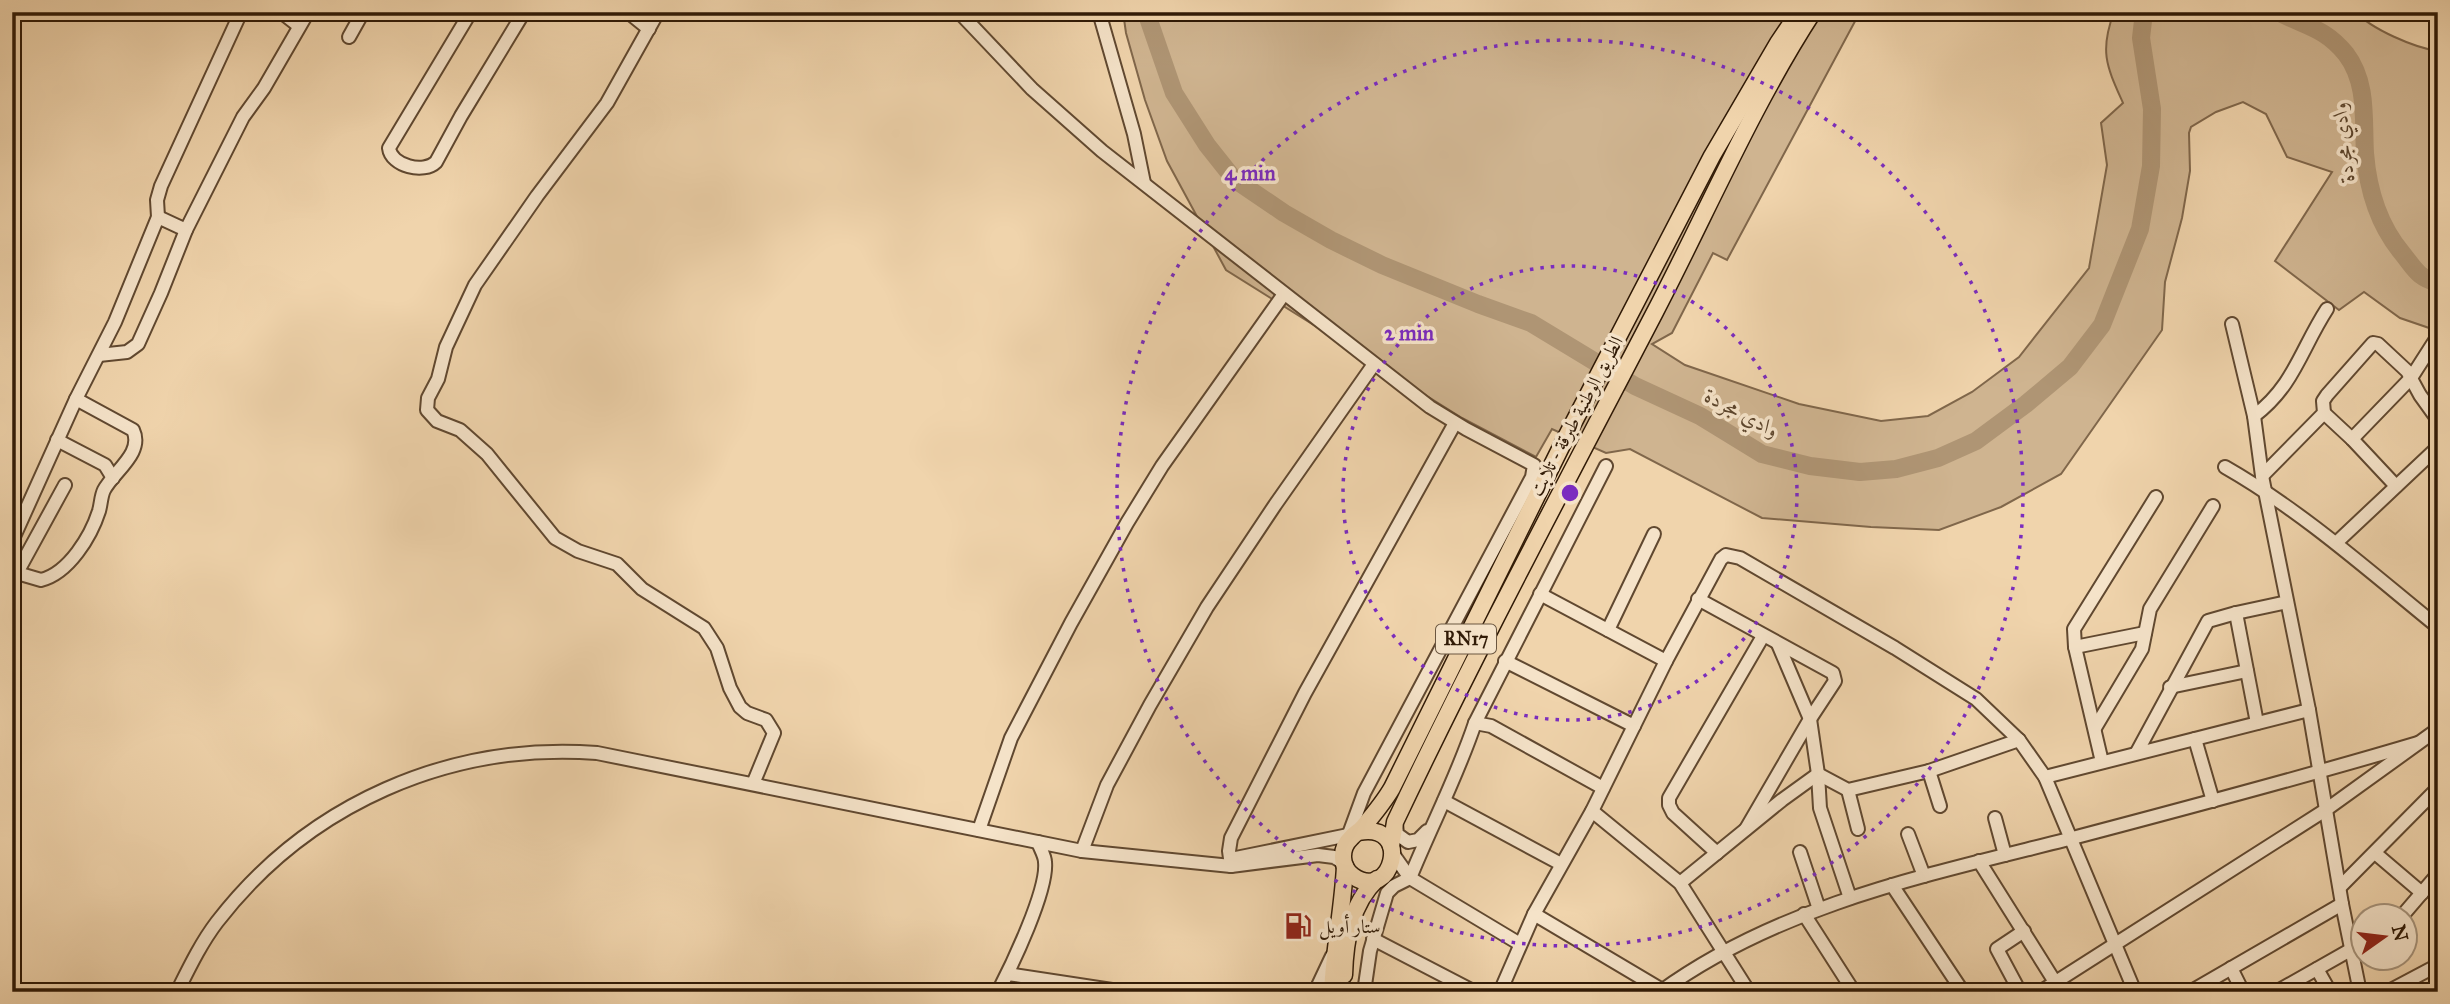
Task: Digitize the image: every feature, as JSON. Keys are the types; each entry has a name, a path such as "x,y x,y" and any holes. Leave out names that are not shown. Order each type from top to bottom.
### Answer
{"main road":[{"name":"الطريق الوطنية طبرقة - تلابت","path":"1352,836 1371,817 1392,788 1564,441 1735,114 1799,12"},
{"name":"الطريق الوطنية طبرقة - تلابت","path":"1389,845 1395,822 1503,601 1583,451 1764,96 1813,12"},
{"path":"1332,992 1334,952 1341,912 1343,857 1352,836 1375,832 1389,845"},
{"name":"RN17","path":"1343,992 1347,936 1367,889 1392,862 1389,845"},
{"path":"1344,865 1355,877 1370,881 1380,878"}],"street":[{"path":"12,541 144,254 158,217 157,200 161,186 241,12"},
{"path":"281,12 299,26"},
{"path":"99,355 127,352 136,347 186,230 243,117 264,88 308,12"},
{"path":"349,37 363,12"},
{"path":"468,12 467,18 388,148 394,159 422,169 436,162 518,15"},
{"path":"628,12 649,29"},
{"path":"658,12 607,103 475,285 446,347 438,379 428,398 427,410 438,421 464,433 488,454 555,538 578,551 617,564 642,589 704,628 717,648 730,688 740,707 747,713 766,720 772,728 773,736 752,784"},
{"path":"959,12 1032,89 1102,151 1374,364 1455,423 1533,463 1535,468 1364,793 1352,836 1230,863"},
{"path":"1099,12 1134,134 1144,183"},
{"path":"158,217 186,230"},
{"path":"979,830 1010,737 1121,534 1162,466 1284,294"},
{"path":"2253,416 2274,400 2288,381 2327,309"},
{"path":"2232,324 2253,416 2348,931"},
{"path":"2352,439 2420,368 2436,339"},
{"path":"2396,486 2324,413 2323,401 2373,342 2402,365 2438,419"},
{"path":"1082,851 1107,785 1174,662 1237,559 1374,364"},
{"path":"65,485 14,579 41,580 65,566 84,541 95,521 103,491 132,451 136,441 135,434 129,427 76,399"},
{"path":"2262,476 2324,413"},
{"path":"1230,863 1228,850 1231,838 1305,693 1455,423"},
{"path":"57,440 105,465 113,478"},
{"path":"2336,543 2438,447"},
{"path":"1364,992 1373,939 1390,889 1410,878 1463,759 1475,723 1606,466"},
{"path":"2225,467 2265,490 2336,543 2438,627"},
{"path":"2102,762 2075,647 2074,629 2156,497"},
{"path":"2095,728 2142,649 2150,609 2213,506"},
{"path":"1608,630 1654,534"},
{"path":"1500,992 1534,914 1592,811 1698,599 1726,555 1740,558 1895,648 1976,699 2019,740 2045,776 2135,992"},
{"path":"1539,594 1666,661"},
{"path":"1698,599 1835,676 1835,681 1746,829"},
{"path":"2137,752 2208,621 2236,612 2287,602"},
{"path":"2236,612 2257,723"},
{"path":"2075,647 2145,633"},
{"path":"1717,853 1673,813 1669,798 1763,636"},
{"path":"1778,644 1810,719 1820,808 1850,898"},
{"path":"1505,661 1634,726"},
{"path":"2170,687 2247,671"},
{"path":"2045,776 2309,710"},
{"path":"1475,723 1491,726 1603,788"},
{"path":"1979,862 2024,931 2048,988 2115,942 2327,809 2438,729"},
{"path":"2195,739 2213,801"},
{"path":"1818,774 1847,790 1929,771 2019,740"},
{"path":"1534,914 1661,991 1724,952 1804,914 1850,898 1924,876 2320,773 2418,743"},
{"path":"177,992 217,922 261,874 312,831 362,801 415,777 494,755 568,751 597,753 1082,851 1206,864 1318,855 1334,857 1344,865"},
{"path":"1929,771 1940,806"},
{"path":"1680,883 1818,774"},
{"path":"2340,887 2438,788"},
{"path":"1847,790 1858,829"},
{"path":"1364,793 1371,817 1410,878 1520,943"},
{"path":"1444,801 1561,864"},
{"path":"1592,811 1680,883 1749,992"},
{"path":"1995,818 2005,855"},
{"path":"1395,822 1397,834 1408,842 1418,841 1430,828"},
{"path":"1908,834 1924,876"},
{"path":"998,992 1008,974 1044,882 1045,861 1038,842"},
{"path":"1800,852 1819,909"},
{"path":"2375,853 2422,893"},
{"path":"2414,902 2438,874"},
{"path":"1380,878 1410,878"},
{"path":"1892,885 1963,992"},
{"path":"1361,899 1369,896 1377,900 1380,905 1379,916"},
{"path":"2190,992 2342,904"},
{"path":"1804,914 1854,992"},
{"path":"2020,992 1997,949 2024,931"},
{"path":"1373,939 1475,992"},
{"path":"2276,992 2348,951"},
{"path":"1315,992 1334,952"},
{"path":"2387,992 2438,965"},
{"path":"2231,968 2243,992"},
{"path":"2316,969 2330,992"},
{"path":"2359,991 2360,972"},
{"path":"1008,974 1125,992"}],"shaded area":[{"path":"1123,12 1860,12 1727,260 1713,253 1672,333 1652,344 1685,365 1799,404 1881,421 1928,416 1972,392 2019,357 2089,268 2107,165 2101,123 2123,103 2109,69 2106,49 2114,12 2356,12 2394,37 2438,51 2438,331 2400,318 2364,292 2339,310 2275,261 2332,172 2287,157 2266,114 2243,102 2216,112 2191,127 2190,171 2182,218 2165,282 2162,330 2061,474 2001,507 1939,530 1762,518 1630,449 1606,453 1552,429 1536,457 1462,418 1226,270 1167,161 1145,100 1126,33"}],"waterway":[{"name":"وادي مجردة","path":"1146,12 1174,93 1207,145 1234,179 1284,213 1382,265 1531,323 1635,386 1700,416 1762,454 1810,466 1860,472 1896,469 1938,458 1976,441 2070,367 2102,325 2140,229 2151,166 2152,109 2141,38 2144,12"},
{"name":"وادي مجردة","path":"2278,12 2331,39 2353,65 2361,89 2366,167 2381,219 2414,268 2425,278 2438,283"}],"place":[{"name":"ستار أويل","path":"1298,926"}]}
